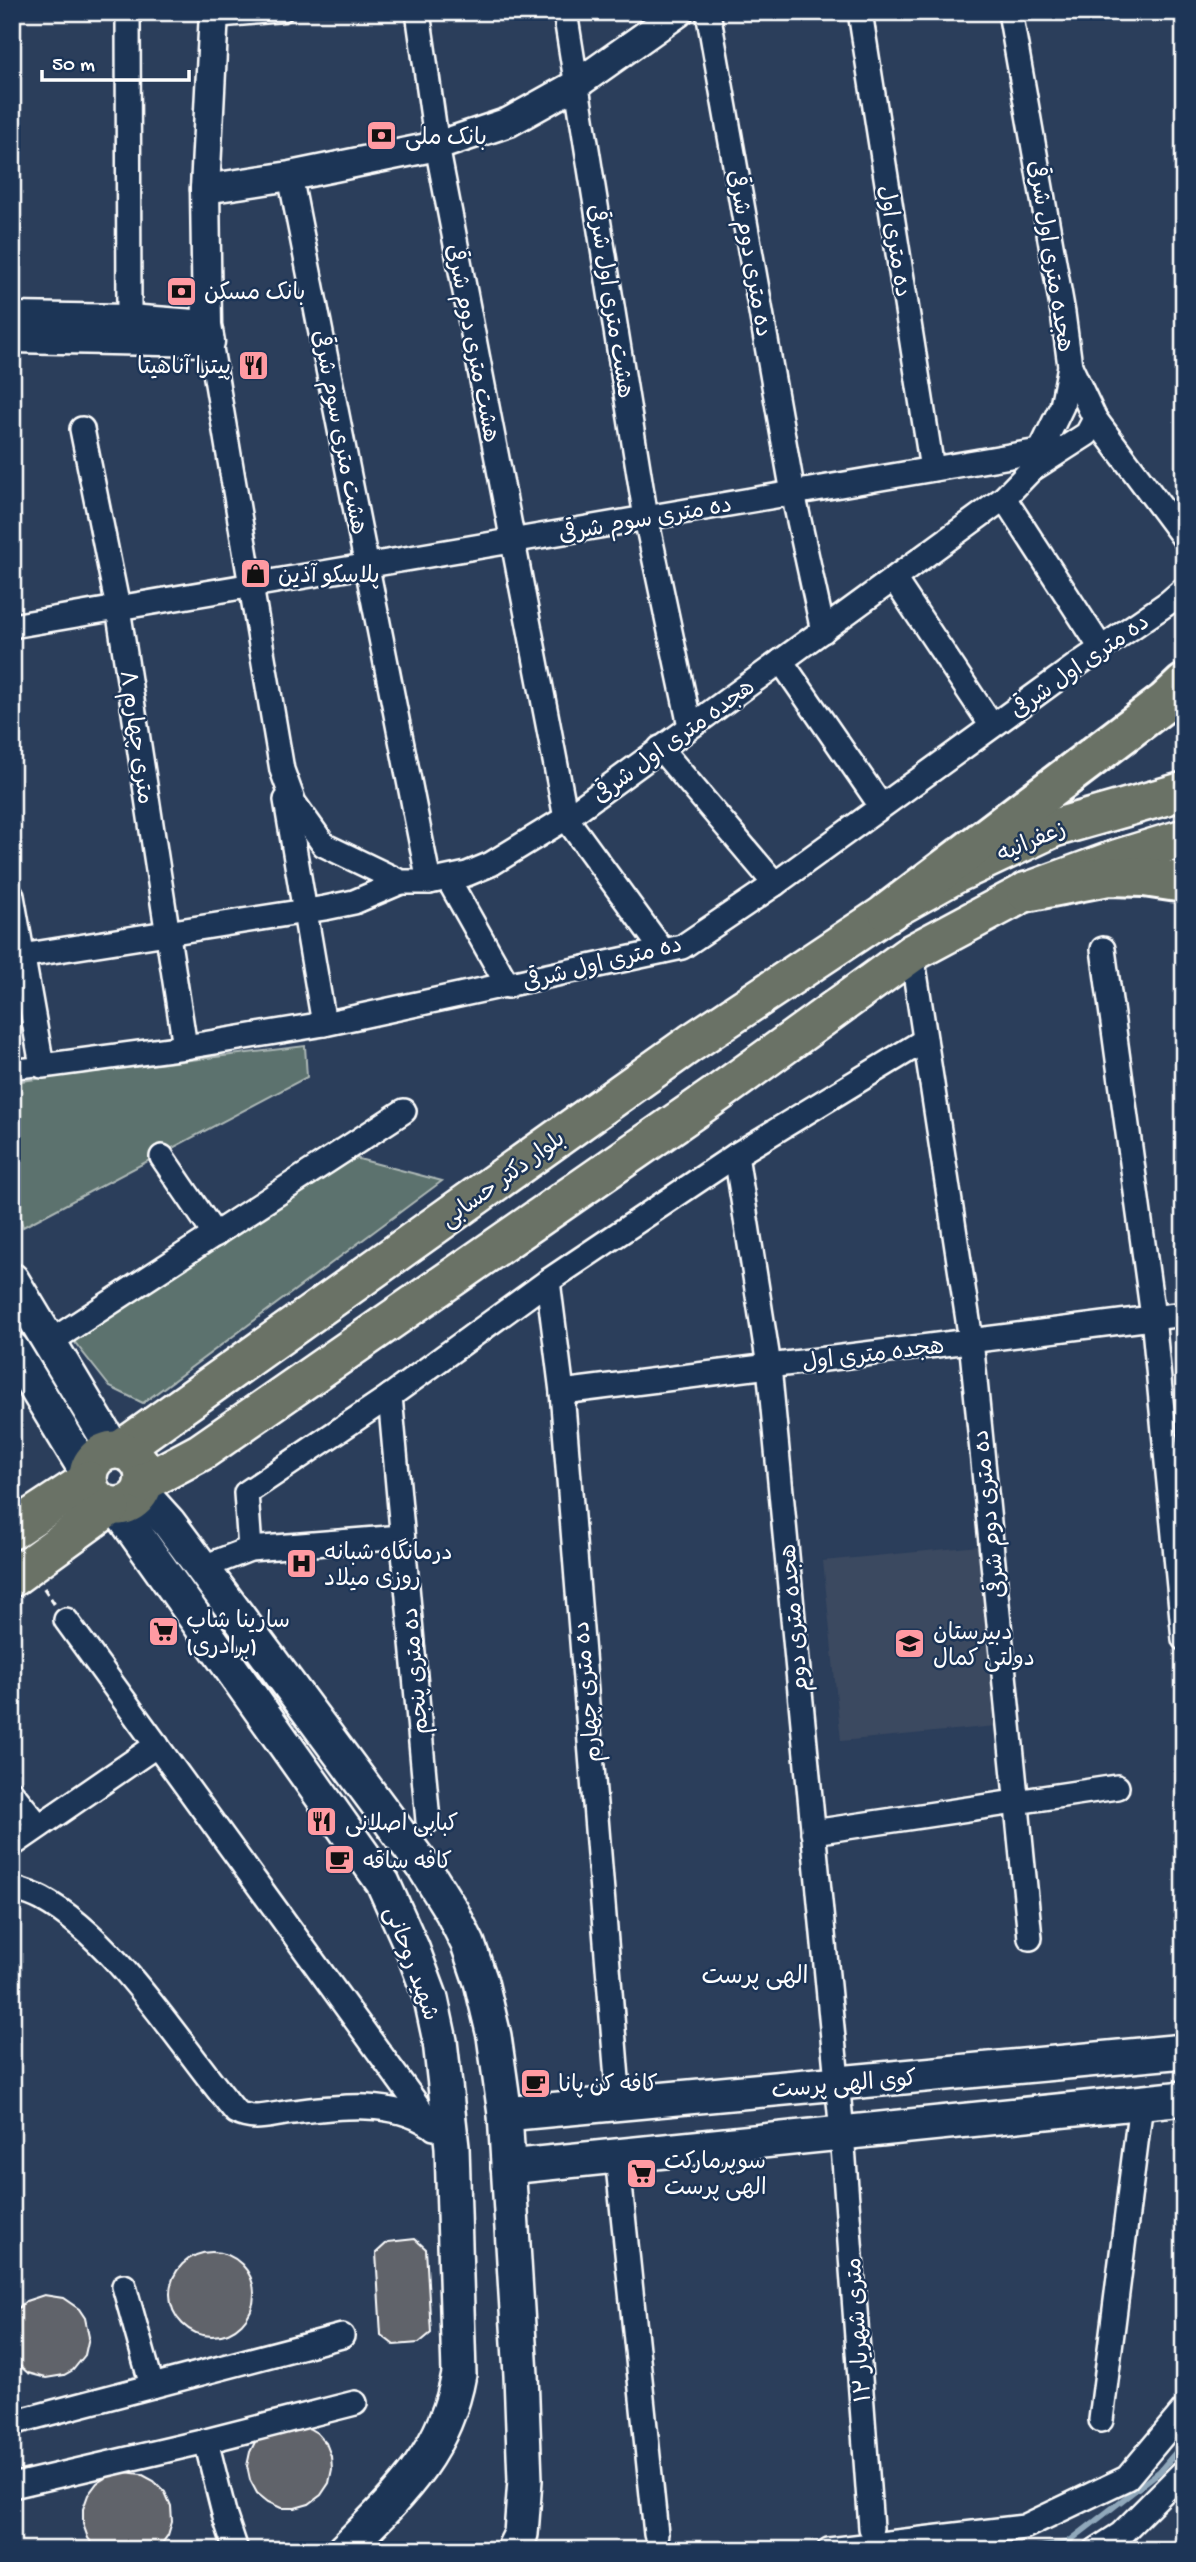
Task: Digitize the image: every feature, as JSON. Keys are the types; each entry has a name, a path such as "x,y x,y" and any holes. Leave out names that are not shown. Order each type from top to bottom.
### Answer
{"highway":[{"path":"888,912 1165,702 1184,684"},
{"path":"1027,892 1108,876 1144,877 1184,883"}],"main road":[{"name":"زعفرانیه","path":"888,912 956,874 1054,828 1184,791"},
{"name":"زعفرانیه","path":"912,953 1027,892 1119,858 1184,838"},
{"name":"بلوار دکتر حسابی","path":"21,1572 115,1480 691,1043 888,912"},
{"name":"بلوار دکتر حسابی","path":"12,1531 115,1480 201,1452 720,1093 912,953"},
{"path":"12,1280 50,1342 115,1480"},
{"path":"17,1368 115,1480 169,1523 424,1867 468,1944 481,1982 494,2036 505,2114 522,2401 525,2480 523,2544"},
{"name":"شهید روحانی","path":"115,1480 383,1883 431,1998 440,2042 443,2137 459,2374 454,2401 444,2428 422,2466 391,2503 344,2550"},
{"name":"کوی الهی پرست","path":"505,2114 1184,2052"},
{"path":"508,2167 1184,2098"}],"street":[{"path":"128,12 129,319"},
{"path":"209,334 205,189 214,15 284,12"},
{"name":"هشت متری دوم شرقی","path":"418,12 437,145 566,818"},
{"name":"هشت متری اول شرقی","path":"565,12 646,518 690,726"},
{"path":"205,189 290,176 437,145 509,121 577,84 679,12"},
{"name":"ده متری دوم شرقی","path":"708,12 793,493 822,631"},
{"name":"ده متری اول","path":"859,12 932,469"},
{"name":"هجده متری اول شرقی","path":"209,334 282,770 294,803 324,845 401,882 438,880 491,864 566,818 1004,498 1035,460 1062,406 1070,366 1010,12"},
{"name":"هشت متری سوم شرقی","path":"290,176 368,566 438,880 508,986"},
{"path":"12,317 129,319 209,334"},
{"path":"12,338 209,334"},
{"path":"1070,366 1095,419 1184,538"},
{"path":"1035,460 1087,434 1095,419"},
{"name":"۸ متری چهارم","path":"82,429 118,608 185,1047"},
{"name":"ده متری سوم شرقی","path":"12,626 932,469 1035,460"},
{"path":"1004,498 1101,648"},
{"path":"894,579 992,726"},
{"name":"ده متری اول شرقی","path":"42,1066 185,1047 324,1024 682,947 775,884 1184,589"},
{"path":"781,661 881,806"},
{"path":"660,748 775,884"},
{"path":"282,770 324,1024"},
{"path":"566,818 663,951"},
{"path":"21,956 354,902 401,882"},
{"path":"12,897 42,1066 12,1069"},
{"path":"1103,949 1153,1317 1184,1639"},
{"name":"ده متری دوم شرقی","path":"912,953 971,1340 1030,1938"},
{"path":"250,1549 246,1493 390,1396 548,1281 736,1155 925,1040"},
{"path":"50,1342 404,1111"},
{"name":"هجده متری دوم","path":"736,1155 769,1366 837,2083"},
{"path":"162,1157 215,1235"},
{"name":"ده متری چهارم","path":"548,1281 562,1392 619,2104"},
{"name":"هجده متری اول","path":"562,1392 1184,1314"},
{"name":"ده متری پنجم","path":"390,1396 428,1821"},
{"path":"201,1568 250,1549 402,1538"},
{"path":"66,1620 443,2137"},
{"path":"12,1844 157,1745"},
{"path":"813,1832 1117,1787"},
{"path":"12,1793 39,1826"},
{"path":"12,1888 43,1899 91,1934 140,1990 236,2112 246,2118 369,2107 418,2117 443,2137"},
{"name":"۱۲ متری شهریار","path":"837,2083 872,2528"},
{"path":"1101,2420 1141,2103"},
{"path":"617,2156 656,2533"},
{"path":"124,2286 152,2386"},
{"path":"12,2424 342,2336"},
{"path":"12,2486 355,2403"},
{"path":"829,2550 1024,2527 1127,2478 1184,2410"},
{"path":"206,2441 236,2550"},
{"path":"1096,2550 1121,2534 1184,2470"}],"path":[{"path":"21,1572 66,1620"}],"shaded area":[{"name":"دبیرستان دولتی کمال","path":"979,1546 996,1726 841,1741 823,1561"}],"green space":[{"path":"305,1046 307,1077 23,1227 12,1194 12,1082"},
{"path":"355,1158 442,1181 143,1403 110,1387 73,1340"}],"building":[{"path":"415,2239 426,2249 431,2333 419,2343 394,2345 381,2335 376,2253 388,2242"},
{"path":"212,2252 228,2255 242,2264 251,2278 254,2294 251,2310 242,2324 228,2333 212,2336 196,2333 182,2324 173,2310 170,2294 173,2278 182,2264 196,2255"},
{"path":"44,2295 63,2298 79,2309 85,2318 89,2337 85,2355 73,2370 64,2375 46,2378 28,2373 12,2359 12,2314 26,2301"},
{"path":"305,2426 317,2433 326,2443 332,2469 329,2483 321,2495 309,2504 281,2508 257,2493 247,2466 250,2452 256,2440"},
{"path":"125,2472 141,2474 154,2481 165,2492 171,2506 172,2522 168,2535 157,2550 97,2550 88,2538 83,2524 83,2509 88,2495 97,2483 110,2475"}],"waterway":[{"path":"1022,2550 1067,2543 1160,2471 1184,2443"}],"place":[{"name":"بانک ملی","path":"382,136"},
{"name":"بانک مسکن","path":"181,291"},
{"name":"پیتزا آناهیتا","path":"254,365"},
{"name":"پلاسکو آذین","path":"255,574"},
{"name":"درمانگاه شبانه روزی میلاد","path":"301,1564"},
{"name":"سارینا شاپ (برادری)","path":"163,1632"},
{"name":"دبیرستان دولتی کمال","path":"910,1644"},
{"name":"کبابی اصلانی","path":"322,1822"},
{"name":"کافه ساقه","path":"340,1860"},
{"name":"کافه کن پانا","path":"535,2083"},
{"name":"سوپرمارکت الهی پرست","path":"641,2173"}],"district":[{"name":"الهی پرست","path":"755,1975"}]}
